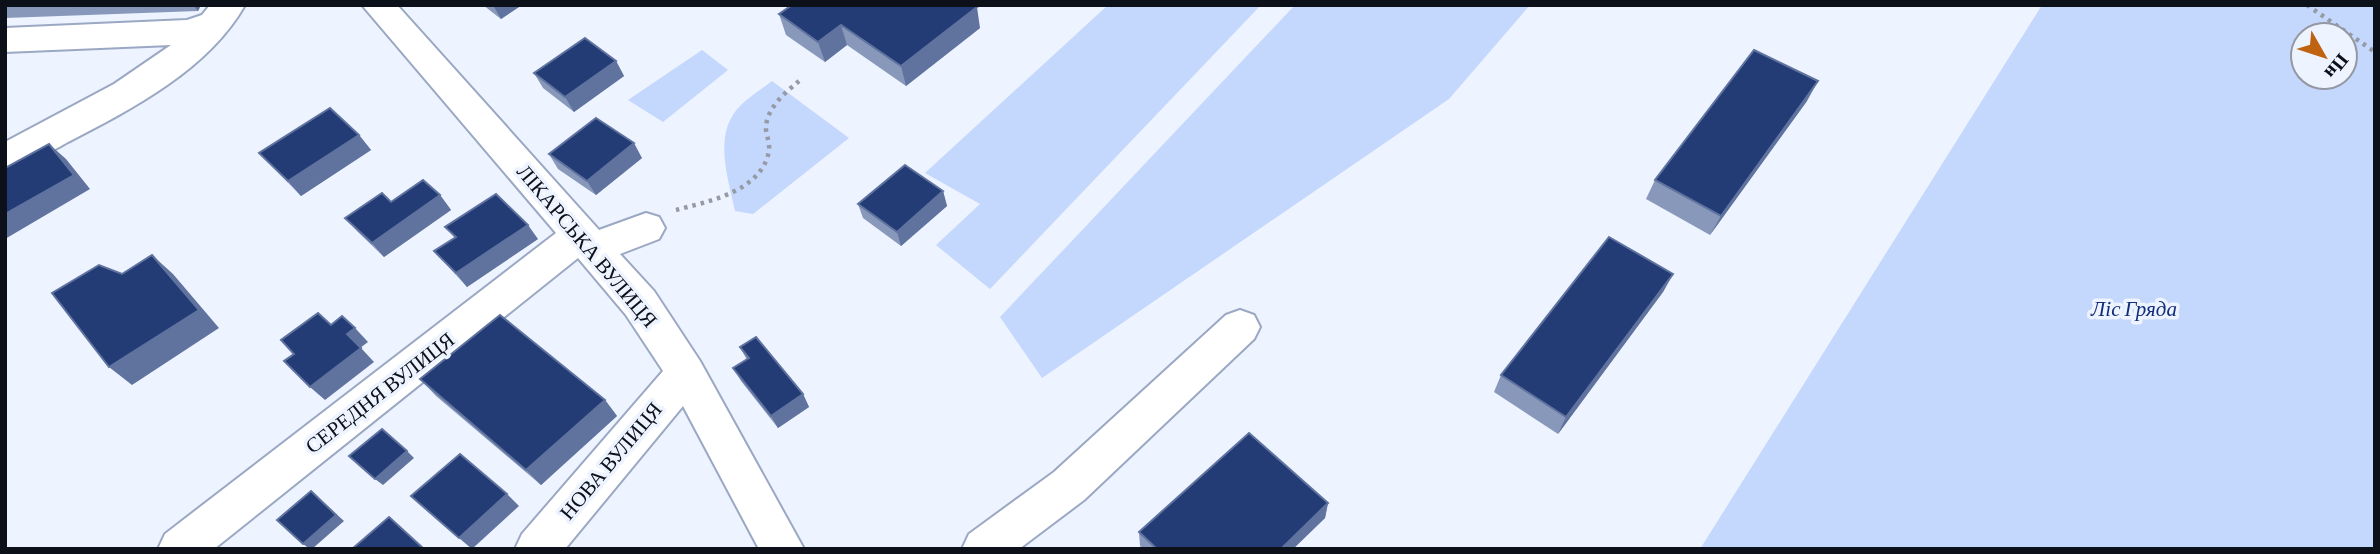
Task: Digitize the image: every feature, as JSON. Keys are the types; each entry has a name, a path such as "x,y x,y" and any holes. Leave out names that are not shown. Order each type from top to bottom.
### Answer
{"street":[{"name":"ЛІКАРСЬКА ВУЛИЦЯ","path":"378,5 640,303 686,373 782,549"},
{"path":"5,40 188,32 223,14"},
{"path":"5,159 119,97 158,71 223,14"},
{"name":"СЕРЕДНЯ ВУЛИЦЯ","path":"180,549 586,242 659,219"},
{"path":"984,549 1069,486 1240,327"},
{"name":"НОВА ВУЛИЦЯ","path":"537,549 686,373"}],"path":[{"path":"2307,5 2375,52"},
{"path":"659,219 726,194 746,184 762,169 769,150 766,126 773,108 777,100 799,81"}],"green space":[{"path":"1108,5 1261,5 990,289 936,245 980,204 925,173"},
{"path":"1295,5 1530,5 1449,99 1042,378 1000,317"},
{"name":"Ліс Гряда","path":"2042,5 2375,5 2375,549 1700,549"},
{"path":"702,50 728,70 663,122 628,100"},
{"path":"772,81 849,138 753,214 735,211 724,156 727,129 732,116 741,105"}],"building":[{"path":"792,5 977,7 901,66 841,25 818,42 779,14"},
{"path":"585,38 616,61 565,97 534,73"},
{"path":"1754,50 1818,81 1721,216 1655,180"},
{"path":"330,108 359,135 288,181 259,153"},
{"path":"596,118 634,143 587,181 549,154"},
{"path":"49,144 74,175 5,214 5,168"},
{"path":"905,165 943,191 897,232 858,204"},
{"path":"423,180 440,195 372,243 345,218 382,193 391,202"},
{"path":"496,194 528,225 456,273 434,251 456,237 445,227"},
{"path":"1609,237 1673,274 1566,417 1501,375"},
{"path":"152,255 199,310 109,367 52,293 99,265 122,274"},
{"path":"318,313 331,325 342,316 355,328 347,334 361,348 310,387 284,361 294,354 281,340"},
{"path":"500,315 605,400 526,470 420,379"},
{"path":"756,337 803,394 771,416 733,368 749,358 740,347"},
{"path":"382,429 407,451 375,479 349,456"},
{"path":"1249,433 1328,503 1281,549 1157,549 1139,532"},
{"path":"460,454 507,494 459,538 411,496"},
{"path":"311,491 336,515 303,544 277,520"},
{"path":"389,517 424,549 352,549"}]}
